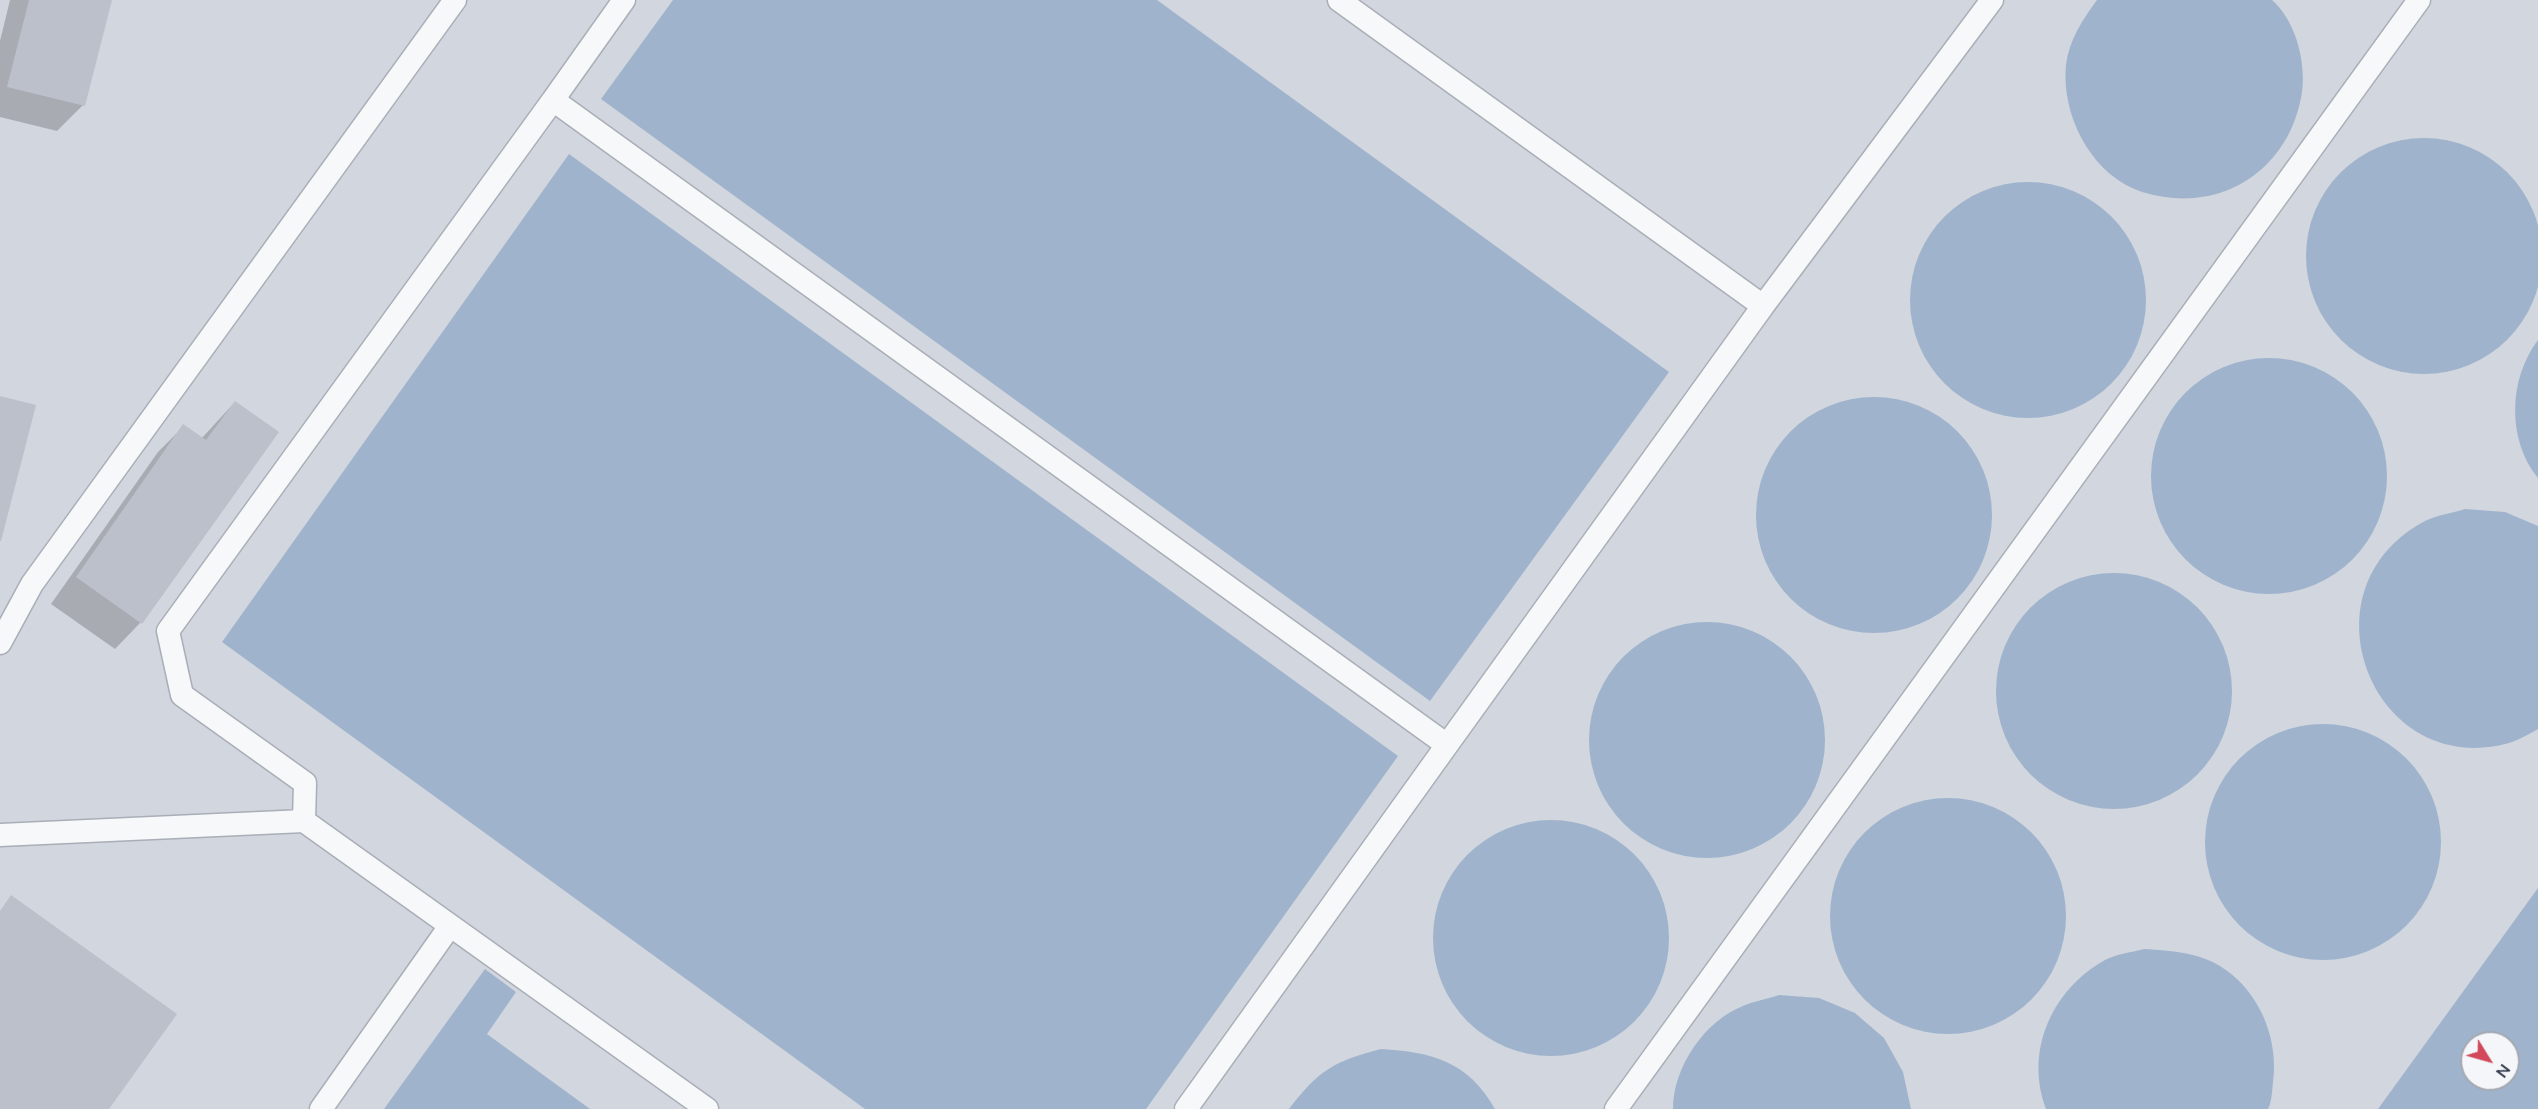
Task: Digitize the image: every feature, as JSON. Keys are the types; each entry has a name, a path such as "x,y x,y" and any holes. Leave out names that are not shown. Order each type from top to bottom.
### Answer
{"lane":[{"path":"0,643 32,584 454,0"},
{"path":"304,821 305,783 182,695 168,631 624,0"},
{"path":"1339,0 1763,306"},
{"path":"1186,1109 1763,306 1992,0"},
{"path":"1616,1109 2419,0"},
{"path":"553,100 1447,746"},
{"path":"0,835 304,821 707,1109"},
{"path":"321,1109 450,926"}],"shaded area":[{"path":"0,0 2538,0 2538,1109 0,1109"}],"water":[{"path":"673,0 1157,0 1669,372 1430,701 601,99"},
{"path":"2097,0 2272,0 2293,30 2301,55 2303,80 2295,120 2283,144 2266,165 2246,181 2223,192 2198,198 2170,198 2142,192 2124,184 2108,172 2094,158 2074,123 2066,84 2066,65 2073,38"},
{"path":"2412,138 2436,138 2458,143 2480,152 2499,165 2515,181 2528,200 2537,222 2542,256 2540,279 2528,312 2515,331 2499,347 2480,360 2458,369 2436,374 2412,374 2390,369 2368,360 2349,347 2333,331 2320,312 2311,290 2306,268 2306,244 2311,222 2320,200 2333,181 2349,165 2368,152 2390,143"},
{"path":"569,154 1398,756 1146,1109 865,1109 222,642"},
{"path":"2016,182 2040,182 2062,187 2084,196 2112,216 2126,234 2137,255 2144,277 2146,300 2144,323 2137,345 2126,366 2112,384 2084,404 2062,413 2040,418 2016,418 1994,413 1972,404 1953,392 1936,375 1924,356 1915,334 1910,312 1910,288 1915,266 1924,244 1936,225 1953,208 1972,196 1994,187"},
{"path":"2538,340 2538,478 2520,445 2515,409 2521,372"},
{"path":"2257,358 2281,358 2303,363 2325,372 2353,392 2367,410 2378,431 2385,453 2387,476 2385,499 2378,521 2367,542 2353,560 2325,580 2303,589 2281,594 2257,594 2235,589 2213,580 2194,568 2177,551 2165,532 2156,510 2151,488 2151,464 2156,442 2165,420 2177,401 2194,384 2213,372 2235,363"},
{"path":"1862,397 1886,397 1908,402 1930,411 1958,431 1972,449 1983,470 1990,492 1992,515 1990,538 1983,560 1972,581 1958,599 1930,619 1908,628 1886,633 1862,633 1840,628 1818,619 1799,607 1782,590 1770,571 1761,549 1756,527 1756,503 1761,481 1770,459 1782,440 1799,423 1818,411 1840,402"},
{"path":"2465,509 2505,512 2538,526 2538,729 2509,743 2461,747 2420,734 2388,707 2368,671 2359,631 2365,589 2386,551 2425,521"},
{"path":"2102,573 2126,573 2148,578 2170,587 2198,607 2212,625 2223,646 2230,668 2232,691 2230,714 2223,736 2212,757 2198,775 2170,795 2148,804 2126,809 2102,809 2080,804 2058,795 2030,775 2010,747 2001,725 1996,703 1996,679 2001,657 2010,635 2030,607 2058,587 2080,578"},
{"path":"1695,622 1719,622 1741,627 1763,636 1791,656 1805,674 1816,695 1823,717 1825,740 1823,763 1816,785 1805,806 1791,824 1763,844 1741,853 1719,858 1695,858 1673,853 1651,844 1623,824 1603,796 1594,774 1589,752 1589,728 1594,706 1603,684 1623,656 1651,636 1673,627"},
{"path":"2311,724 2335,724 2357,729 2379,738 2407,758 2421,776 2432,797 2439,819 2441,842 2439,865 2432,887 2421,908 2407,926 2379,946 2357,955 2335,960 2311,960 2289,955 2267,946 2239,926 2219,898 2210,876 2205,854 2205,830 2210,808 2219,786 2239,758 2267,738 2289,729"},
{"path":"1936,798 1960,798 1982,803 2004,812 2032,832 2046,850 2057,871 2064,893 2066,916 2064,939 2057,961 2046,982 2032,1000 2004,1020 1982,1029 1960,1034 1936,1034 1914,1029 1892,1020 1873,1008 1856,991 1844,972 1835,950 1830,928 1830,904 1835,882 1844,860 1856,841 1873,824 1892,812 1914,803"},
{"path":"1539,820 1563,820 1585,825 1607,834 1635,854 1649,872 1660,893 1667,915 1669,938 1667,961 1660,983 1649,1004 1635,1022 1607,1042 1585,1051 1563,1056 1539,1056 1517,1051 1495,1042 1476,1030 1459,1013 1447,994 1438,972 1433,950 1433,926 1438,904 1447,882 1459,863 1476,846 1495,834 1517,825"},
{"path":"2538,888 2538,1109 2378,1109"},
{"path":"2145,949 2184,953 2211,961 2234,976 2246,988 2263,1016 2273,1049 2273,1082 2268,1109 2046,1109 2040,1087 2038,1066 2047,1024 2057,1005 2070,987 2086,972 2105,960"},
{"path":"485,969 516,992 487,1034 590,1109 384,1109"},
{"path":"1779,995 1819,998 1855,1013 1884,1038 1903,1072 1911,1109 1673,1109 1678,1078 1693,1048 1704,1034 1729,1013 1747,1004"},
{"path":"1381,1049 1417,1053 1447,1062 1473,1080 1495,1109 1289,1109 1309,1085 1329,1069 1351,1058"}],"building":[{"path":"29,0 112,0 85,106 7,87"},
{"path":"0,396 36,405 1,541 0,541"},
{"path":"235,401 279,432 142,624 76,577 183,424 206,440"},
{"path":"11,895 177,1014 109,1109 0,1109 0,911"}]}
